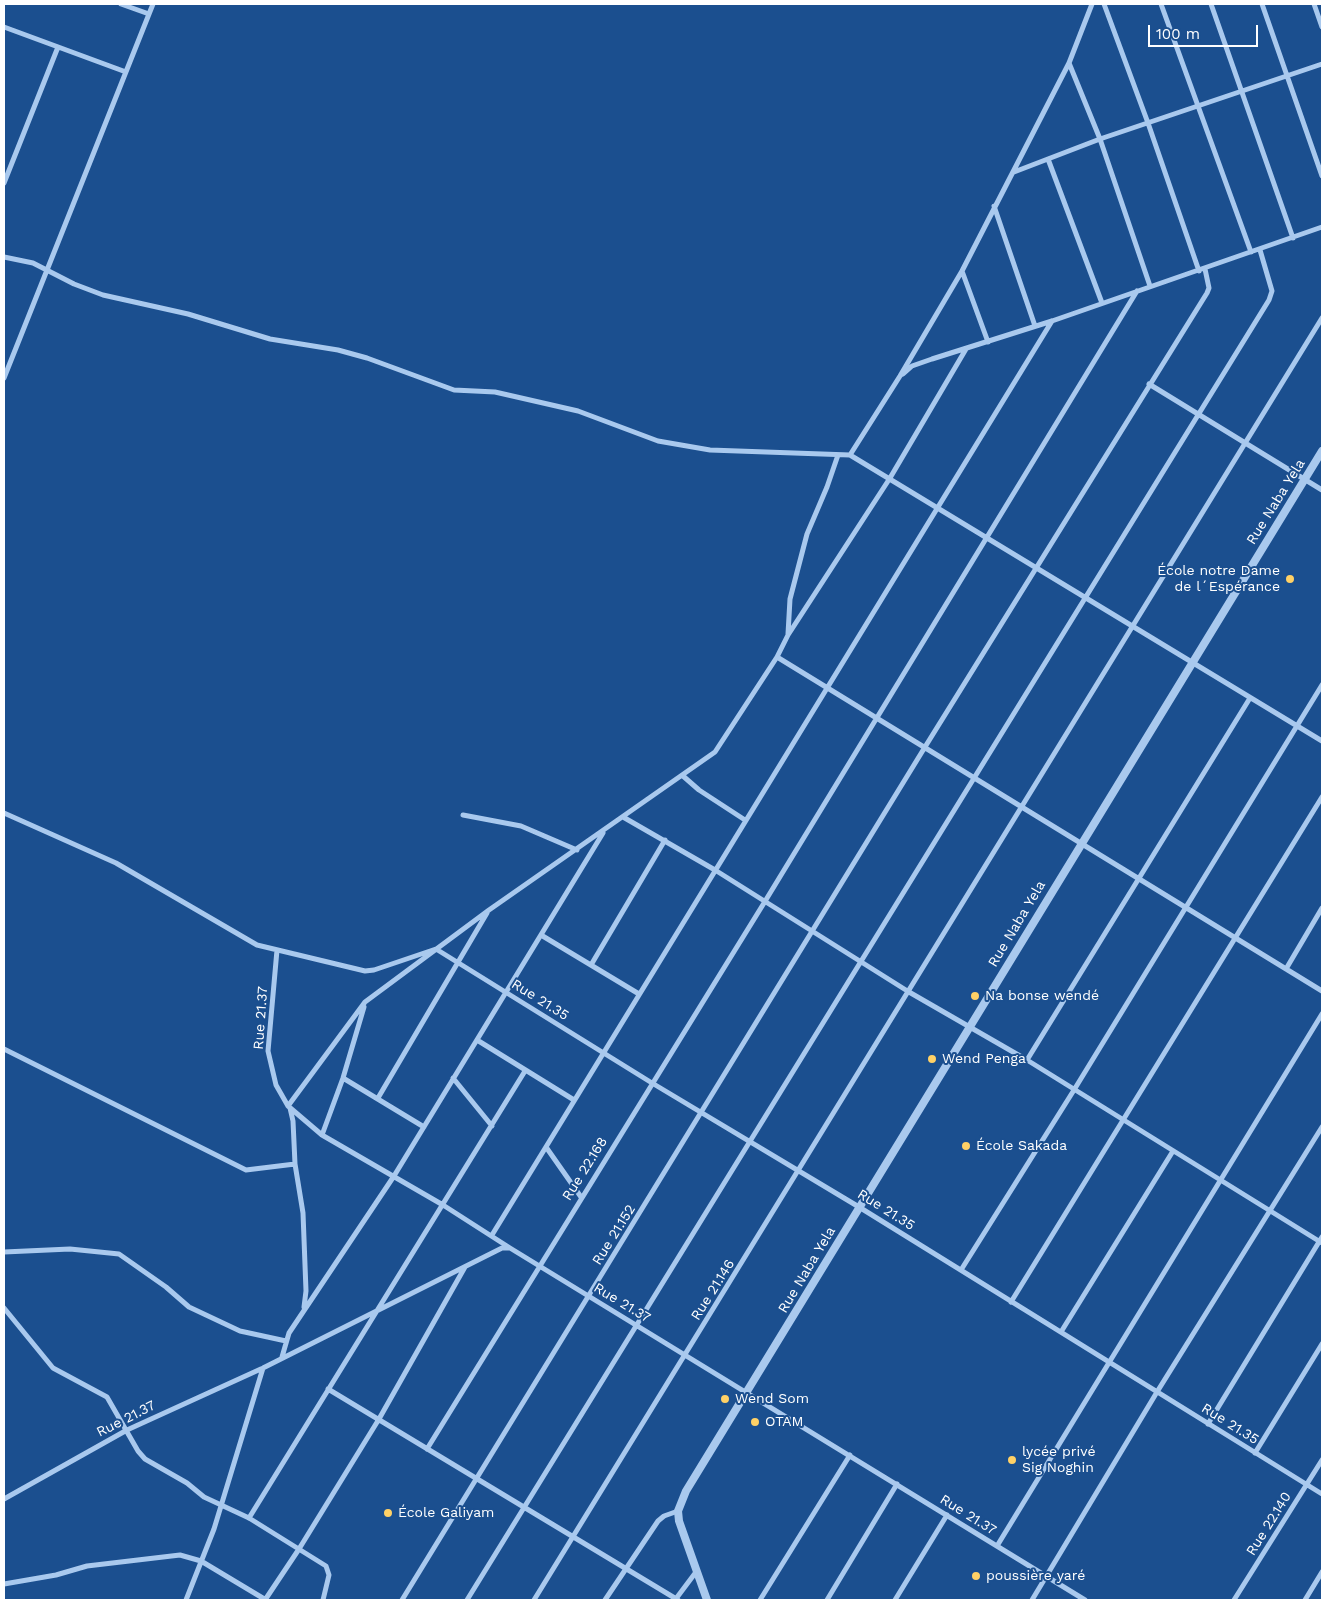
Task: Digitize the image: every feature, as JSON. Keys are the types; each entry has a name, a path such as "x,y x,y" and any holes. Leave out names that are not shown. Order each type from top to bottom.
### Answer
{"street":[{"path":"121,4 149,14"},
{"path":"4,378 153,4"},
{"path":"850,455 900,376 962,270 1070,63 1092,4"},
{"name":"Rue 21.152","path":"402,1600 590,1297 924,747 1207,293 1209,288 1104,4"},
{"path":"1161,4 1251,252"},
{"path":"1211,4 1293,238"},
{"path":"1262,4 1322,176"},
{"path":"1314,4 1322,26"},
{"path":"4,27 126,72"},
{"path":"4,183 5,174 58,47"},
{"path":"1070,63 1100,140 1150,286"},
{"path":"1014,172 1148,123 1322,64"},
{"path":"1048,159 1102,303"},
{"path":"994,206 1035,326"},
{"path":"900,376 912,366 1052,321 1322,227"},
{"path":"466,1600 638,1326 860,962 1272,295 1268,274 1260,250"},
{"path":"4,257 33,263 74,284 103,295 188,314 270,339 360,356 454,390 495,392 578,411 658,441 710,450 850,455 1322,742"},
{"path":"962,270 988,342"},
{"name":"Rue 22.168","path":"426,1448 764,903 1137,291"},
{"name":"Rue 21.146","path":"534,1600 1322,318"},
{"path":"492,1235 1052,321"},
{"path":"303,1310 306,1291 303,1213 295,1164 294,1122 289,1107 365,1002 488,910 577,850 715,752 890,478 966,349"},
{"path":"1150,384 1322,490"},
{"name":"Rue Naba Yela","path":"678,1511 686,1491 1322,451"},
{"path":"788,635 790,599 806,534 838,455"},
{"path":"777,657 1322,991"},
{"path":"961,1270 1074,1090 1322,684"},
{"path":"1027,1060 1250,698"},
{"path":"683,776 699,790 745,820"},
{"path":"1011,1302 1322,798"},
{"path":"4,813 116,863 258,945 365,971 374,970 436,949"},
{"path":"463,815 522,826 577,850"},
{"path":"623,817 715,870 764,903 909,992 1027,1060 1321,1241 1208,1424"},
{"path":"282,1357 286,1341 303,1310 394,1176 605,830"},
{"path":"591,964 665,840"},
{"path":"1286,969 1322,908"},
{"path":"378,1098 488,910"},
{"path":"541,935 639,994"},
{"name":"Rue 21.35","path":"436,949 652,1083 860,1207 1322,1494"},
{"name":"Rue 21.37","path":"277,950 268,1051 276,1085 289,1107 322,1135 443,1205 539,1266 1085,1600"},
{"path":"322,1135 343,1078 365,1002"},
{"path":"997,1546 1322,1014"},
{"path":"477,1040 574,1100"},
{"path":"4,1050 246,1170 295,1164"},
{"path":"249,1518 525,1071"},
{"path":"343,1078 424,1126"},
{"path":"453,1078 492,1126"},
{"path":"1032,1600 1322,1127"},
{"path":"546,1146 581,1197"},
{"path":"1061,1332 1173,1151"},
{"name":"Rue 21.37","path":"4,1500 127,1430 263,1368 502,1248 510,1248"},
{"path":"4,1252 70,1249 119,1254 166,1287 189,1307 240,1331 286,1341"},
{"path":"4,1584 56,1575 87,1566 180,1555 201,1561 265,1600 300,1549 378,1420 465,1267"},
{"path":"4,1308 53,1368 107,1396 138,1451 145,1459 187,1483 204,1497 249,1518 300,1549 328,1569 329,1575 323,1600"},
{"path":"1255,1453 1322,1344"},
{"path":"186,1600 220,1505 263,1368"},
{"path":"328,1389 676,1600 696,1572"},
{"path":"760,1600 850,1455"},
{"name":"Rue 22.140","path":"1234,1600 1322,1460"},
{"path":"828,1600 897,1484"},
{"path":"605,1600 658,1521 664,1516 678,1511 696,1572 707,1600"},
{"path":"895,1600 947,1515"},
{"path":"1305,1600 1322,1572"}],"place":[{"name":"École notre Dame de l´Espérance","path":"1290,579"},
{"name":"Na bonse wendé","path":"975,996"},
{"name":"Wend Penga","path":"932,1059"},
{"name":"École Sakada","path":"966,1146"},
{"name":"Wend Som","path":"725,1399"},
{"name":"OTAM","path":"755,1422"},
{"name":"lycée privé Sig Noghin","path":"1012,1460"},
{"name":"École Galiyam","path":"388,1513"},
{"name":"poussière yaré","path":"976,1576"}]}
